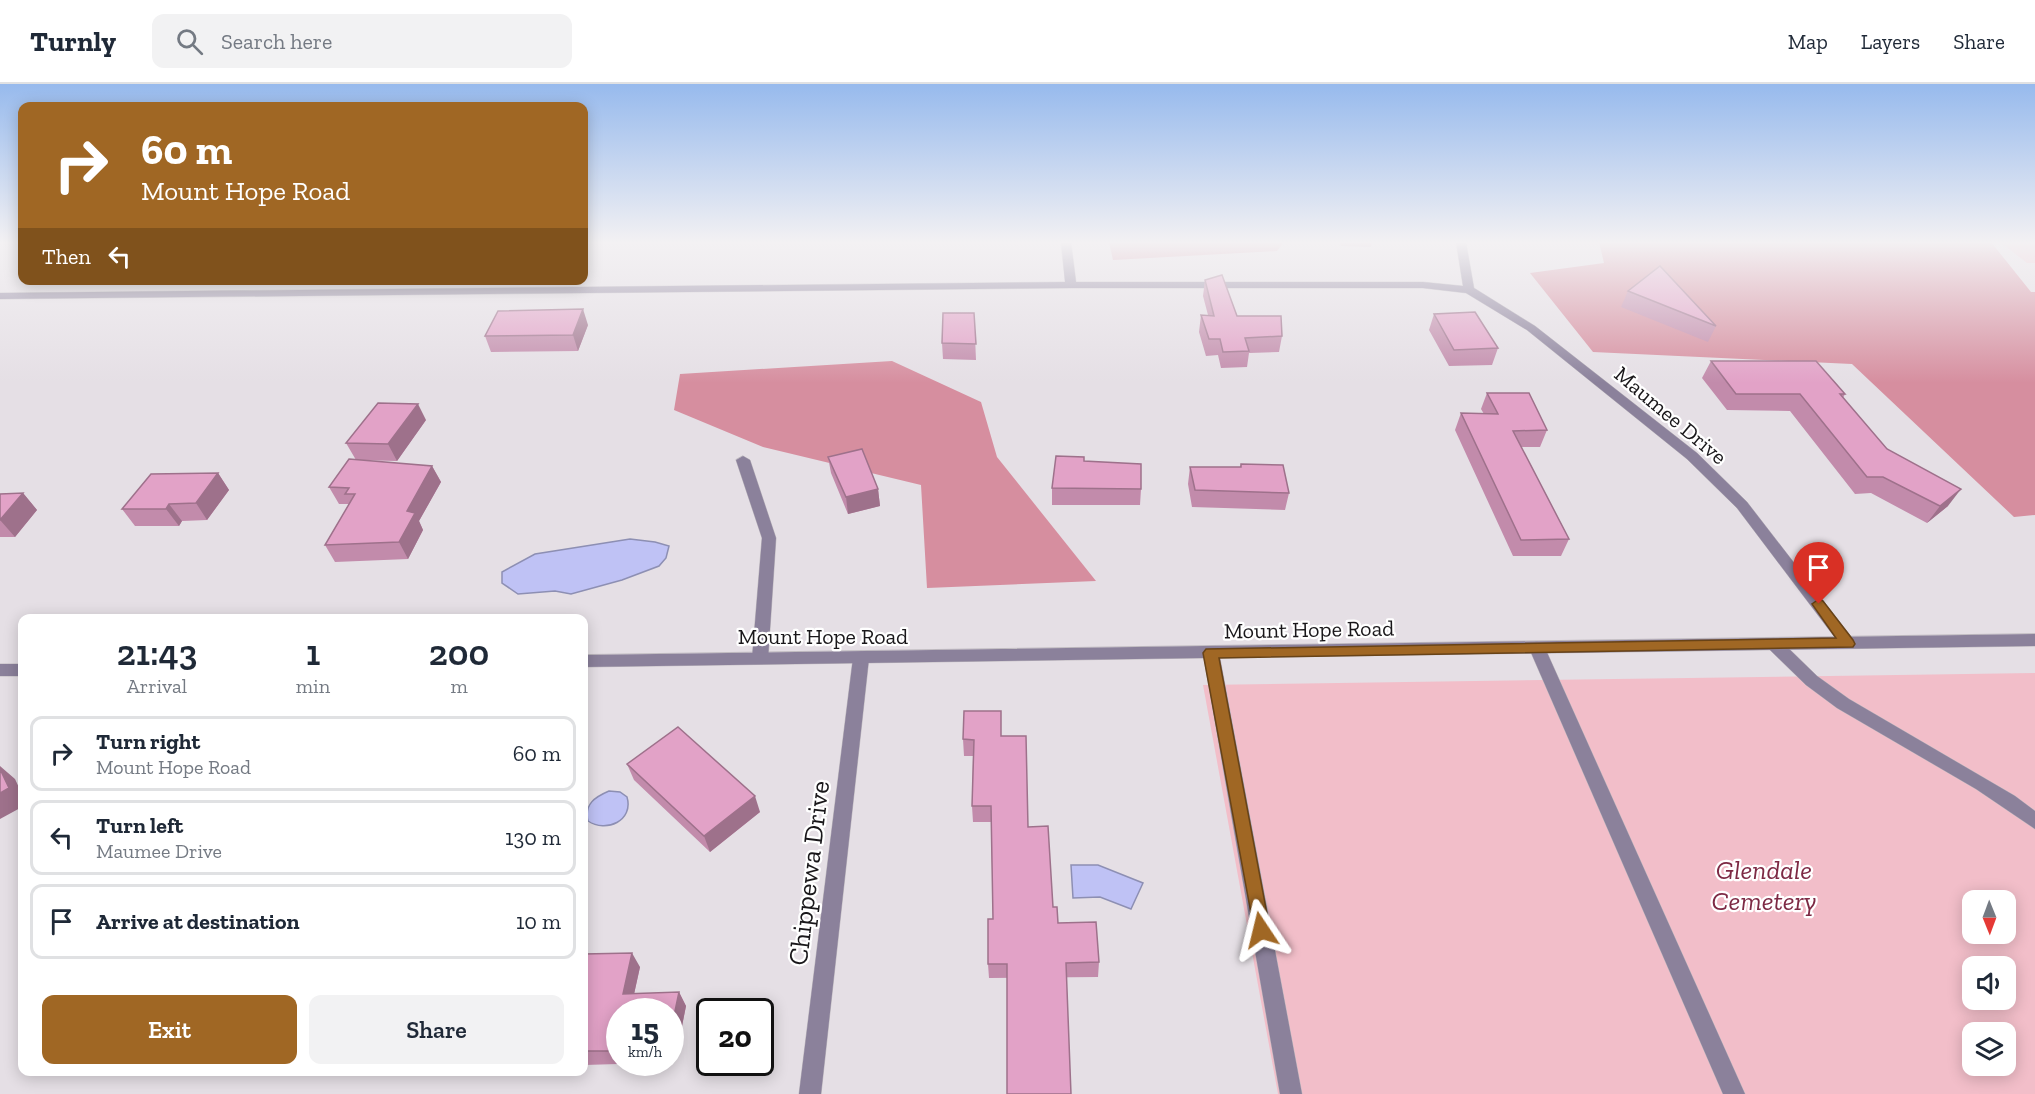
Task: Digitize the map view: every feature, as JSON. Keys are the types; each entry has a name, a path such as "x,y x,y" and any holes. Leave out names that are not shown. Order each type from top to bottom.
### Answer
{"street":[{"path":"0,296 669,289"},
{"path":"1461,289 1469,290"},
{"name":"Maumee Drive","path":"1469,290 1531,328 1692,456 1742,505 1848,644"},
{"path":"743,460 769,538 760,659"},
{"name":"Mount Hope Road","path":"588,662 2035,640"},
{"path":"1774,644 1816,684 1844,703 1978,779 2035,821"},
{"path":"1537,648 1734,1094"},
{"path":"1211,653 1291,1094"},
{"name":"Chippewa Drive","path":"810,1094 861,658"},
{"path":"0,670 18,670"}],"green space":[{"name":"Glendale Cemetery","path":"2035,673 2035,1094 1278,1094 1203,685"}],"shaded area":[{"path":"1543,289 2029,289 2035,292 2035,515 2014,517 1852,364 1593,352"},
{"path":"892,361 981,402 997,457 1096,581 927,588 921,485 763,447 674,410 680,374"}],"water":[{"path":"630,539 669,546 666,558 659,566 622,580 571,594 555,591 518,594 502,583 502,572 535,554"},
{"path":"609,791 620,792 627,797 626,813 610,825 603,826 588,821 589,806 599,796"},
{"path":"1071,865 1098,865 1143,883 1131,909 1100,897 1073,898"}],"building":[{"path":"1207,289 1227,289 1237,316 1281,316 1282,336 1245,338 1249,351 1223,352 1220,339 1209,339 1201,315 1214,316"},
{"path":"1682,289 1716,326 1628,291"},
{"path":"583,309 573,335 485,336 498,311"},
{"path":"1475,312 1498,348 1454,350 1434,314"},
{"path":"943,313 974,313 976,344 942,343"},
{"path":"1711,361 1816,361 1845,394 1840,394 1887,449 1961,489 1940,506 1883,477 1867,477 1800,394 1736,394"},
{"path":"1487,393 1529,393 1547,430 1513,431 1569,539 1521,540 1461,413 1498,414"},
{"path":"378,403 418,404 388,444 346,443"},
{"path":"862,449 878,489 846,497 828,457"},
{"path":"1056,456 1084,457 1084,461 1141,464 1141,489 1052,488"},
{"path":"349,459 432,466 407,511 415,513 399,542 325,545 355,494 345,494 349,488 329,487"},
{"path":"1241,464 1283,465 1289,493 1195,490 1190,467 1241,467"},
{"path":"218,473 196,503 169,504 166,509 122,509 151,474"},
{"path":"23,493 0,520 0,494"},
{"path":"964,711 1001,711 1001,736 1026,736 1028,827 1048,826 1053,907 1057,907 1058,923 1096,922 1099,962 1066,963 1071,1094 1007,1094 1007,964 988,964 988,919 993,919 991,806 972,806 974,740 963,739"},
{"path":"678,727 755,796 704,836 627,764"},
{"path":"0,769 9,788 0,793"},
{"path":"632,953 623,994 679,992 678,998 606,998 606,1051 588,1051 588,954"}],"route":[{"path":"1261,930 1211,653 1848,644 1819,604"}]}
